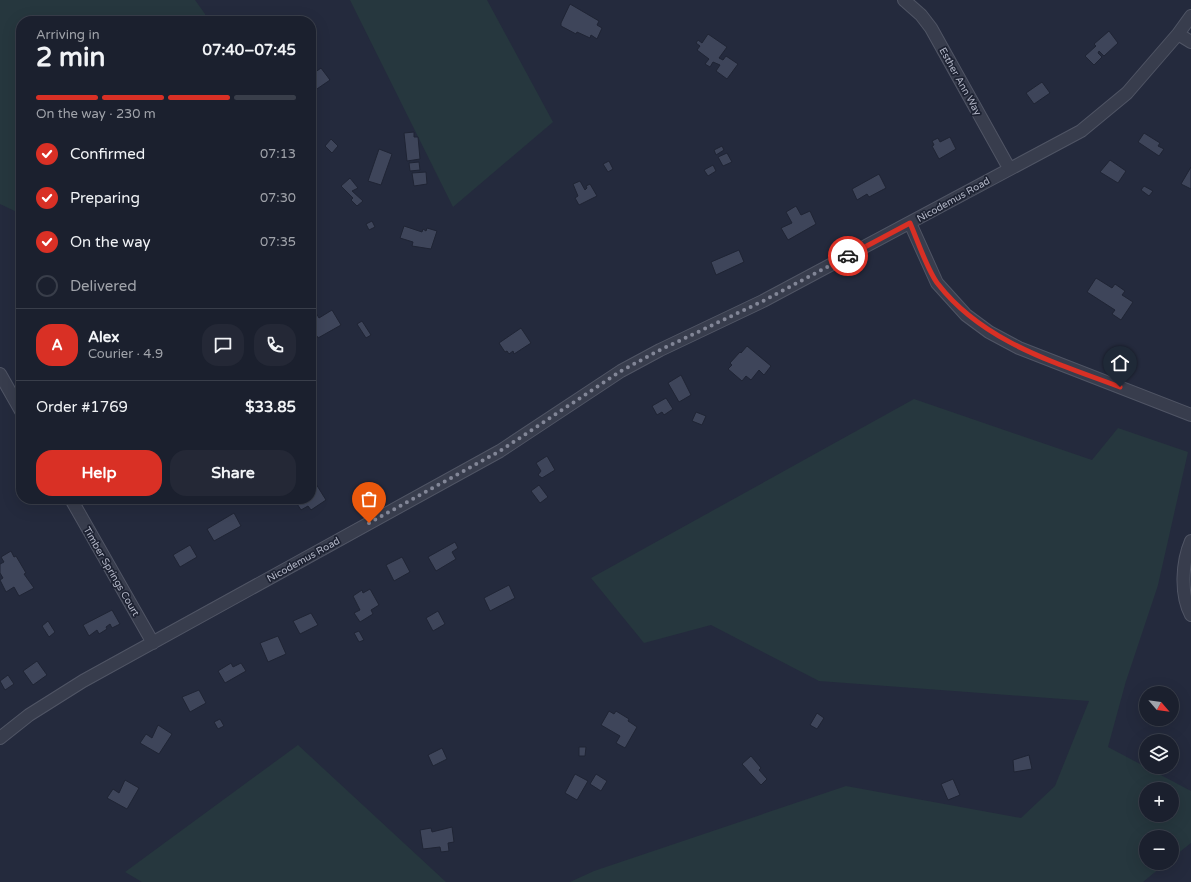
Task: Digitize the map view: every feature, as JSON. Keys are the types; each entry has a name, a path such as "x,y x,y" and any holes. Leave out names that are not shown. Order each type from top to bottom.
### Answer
{"street":[{"name":"Esther Ann Way","path":"904,0 921,15 931,28 1009,168"},
{"name":"Nicodemus Road","path":"0,738 29,715 83,681 500,451 621,371 660,350 763,301 910,223 1009,168 1081,131 1104,114 1127,92 1178,34 1191,16"},
{"path":"1178,34 1191,42"},
{"path":"910,223 936,283 966,315 989,332 1019,348 1191,416"},
{"path":"0,374 16,402"},
{"name":"Timber Springs Court","path":"74,504 153,643"},
{"path":"1191,541 1185,566 1184,590 1191,615"}],"shaded area":[{"path":"0,0 195,0 205,16 16,16 16,212 0,204"},
{"path":"350,0 487,0 553,122 453,207"},
{"path":"914,399 1092,460 1118,428 1188,452 1158,585 1126,681 1108,747 1139,763 1139,774 1159,774 1174,782 1139,782 1139,822 1179,822 1179,785 1191,791 1191,843 1179,852 1179,830 1139,830 1139,870 1158,870 1143,882 570,882 594,871 846,786 1021,818 1055,786 1089,701 819,681 711,625 644,643 591,578"},
{"path":"298,745 446,882 142,882 125,872"}],"building":[{"path":"570,4 599,21 597,25 602,28 597,39 591,35 590,38 577,32 576,34 561,26"},
{"path":"1109,31 1118,43 1104,56 1099,51 1098,53 1102,57 1094,65 1085,56 1096,46 1094,44"},
{"path":"708,34 727,47 719,58 723,60 726,56 738,64 727,79 716,71 720,65 713,62 710,67 705,64 709,59 697,50 700,46 696,43 698,40 702,43"},
{"path":"321,68 330,80 316,90 316,72"},
{"path":"1042,82 1050,93 1034,104 1026,93"},
{"path":"414,132 414,137 418,137 420,159 407,161 404,133"},
{"path":"1144,133 1160,143 1158,146 1164,149 1159,156 1138,142"},
{"path":"950,137 956,149 939,159 932,146 934,145 932,141 938,138 940,142"},
{"path":"331,139 338,146 332,153 325,146"},
{"path":"722,146 724,150 716,155 714,150"},
{"path":"379,149 392,154 381,185 368,181"},
{"path":"727,153 732,162 723,166 718,157"},
{"path":"1110,160 1126,171 1118,183 1100,172"},
{"path":"609,161 613,169 608,172 603,164"},
{"path":"419,162 420,170 410,171 409,163"},
{"path":"713,165 716,171 708,176 704,170"},
{"path":"1191,167 1191,189 1181,184"},
{"path":"426,172 427,184 414,186 412,173"},
{"path":"879,174 886,188 869,197 867,194 857,200 852,189"},
{"path":"350,178 358,188 352,191 363,201 357,206 351,200 353,198 341,186"},
{"path":"580,181 585,190 587,188 586,186 590,184 597,196 579,205 575,198 578,196 573,184"},
{"path":"1144,186 1153,191 1149,196 1141,190"},
{"path":"796,206 801,215 810,211 816,224 788,240 781,228 792,223 786,212"},
{"path":"372,221 375,227 369,230 366,224"},
{"path":"404,226 422,232 423,229 426,231 427,228 437,231 431,249 412,246 413,242 400,238"},
{"path":"739,250 744,262 716,275 711,262"},
{"path":"1096,278 1112,288 1115,284 1125,291 1122,295 1133,302 1121,320 1112,314 1115,310 1087,292"},
{"path":"332,310 341,325 318,338 316,337 316,313 319,318"},
{"path":"362,321 371,335 366,338 357,324"},
{"path":"521,328 531,343 514,354 513,351 509,354 507,351 505,352 499,343"},
{"path":"747,346 771,366 764,375 759,370 751,380 746,376 742,381 728,369 732,365 730,363"},
{"path":"681,375 691,395 679,402 668,383"},
{"path":"666,398 673,409 664,415 662,412 657,415 652,406"},
{"path":"696,412 706,416 702,425 692,421"},
{"path":"547,456 555,470 542,478 538,475 541,471 536,463"},
{"path":"316,484 326,500 311,510 308,506 301,510 297,504 316,504"},
{"path":"539,485 548,497 540,503 531,491"},
{"path":"234,513 241,526 214,541 207,529"},
{"path":"455,542 458,548 452,552 456,559 436,571 428,557"},
{"path":"190,545 197,557 180,567 173,555"},
{"path":"11,551 14,557 16,556 26,573 24,574 34,588 19,596 14,587 6,592 0,580 3,578 0,573 0,564 4,562 1,557"},
{"path":"402,557 410,572 394,581 386,565"},
{"path":"509,585 515,598 490,611 484,598"},
{"path":"370,589 379,605 371,610 373,614 360,622 354,613 360,610 353,596 362,590 363,593"},
{"path":"112,610 120,624 112,628 110,624 106,627 107,629 99,634 97,630 89,636 83,625"},
{"path":"438,611 445,624 433,631 426,618"},
{"path":"311,613 318,625 300,634 293,621"},
{"path":"48,621 55,632 49,637 42,626"},
{"path":"359,631 364,640 359,642 354,633"},
{"path":"278,636 286,654 268,662 260,643"},
{"path":"37,661 47,675 33,685 23,671"},
{"path":"231,663 233,667 241,663 246,671 225,683 218,671"},
{"path":"8,675 14,684 5,690 0,681"},
{"path":"199,690 206,703 190,712 182,697"},
{"path":"609,711 614,714 616,711 629,719 628,721 637,727 625,748 616,743 620,736 601,725"},
{"path":"817,713 824,718 817,729 810,725"},
{"path":"220,719 224,726 218,729 214,722"},
{"path":"158,725 172,734 159,754 140,743 146,734 152,738"},
{"path":"579,747 586,747 585,756 579,756"},
{"path":"442,748 447,759 433,766 428,755"},
{"path":"1029,755 1032,769 1014,772 1013,760"},
{"path":"751,756 761,768 759,770 767,779 761,785 742,764"},
{"path":"575,774 588,781 577,800 565,793"},
{"path":"596,774 607,781 601,791 590,784"},
{"path":"953,779 960,795 948,800 941,784"},
{"path":"125,780 139,788 127,809 107,798 113,789 119,793"},
{"path":"452,827 454,842 448,843 449,851 441,852 440,847 423,849 420,830 431,828 432,832"}],"way so far":[{"path":"369,523 441,485 500,451 621,371 660,350 763,301 848,256"}],"route":[{"path":"848,256 910,223 936,283 966,315 989,332 1019,348 1120,387"}]}
